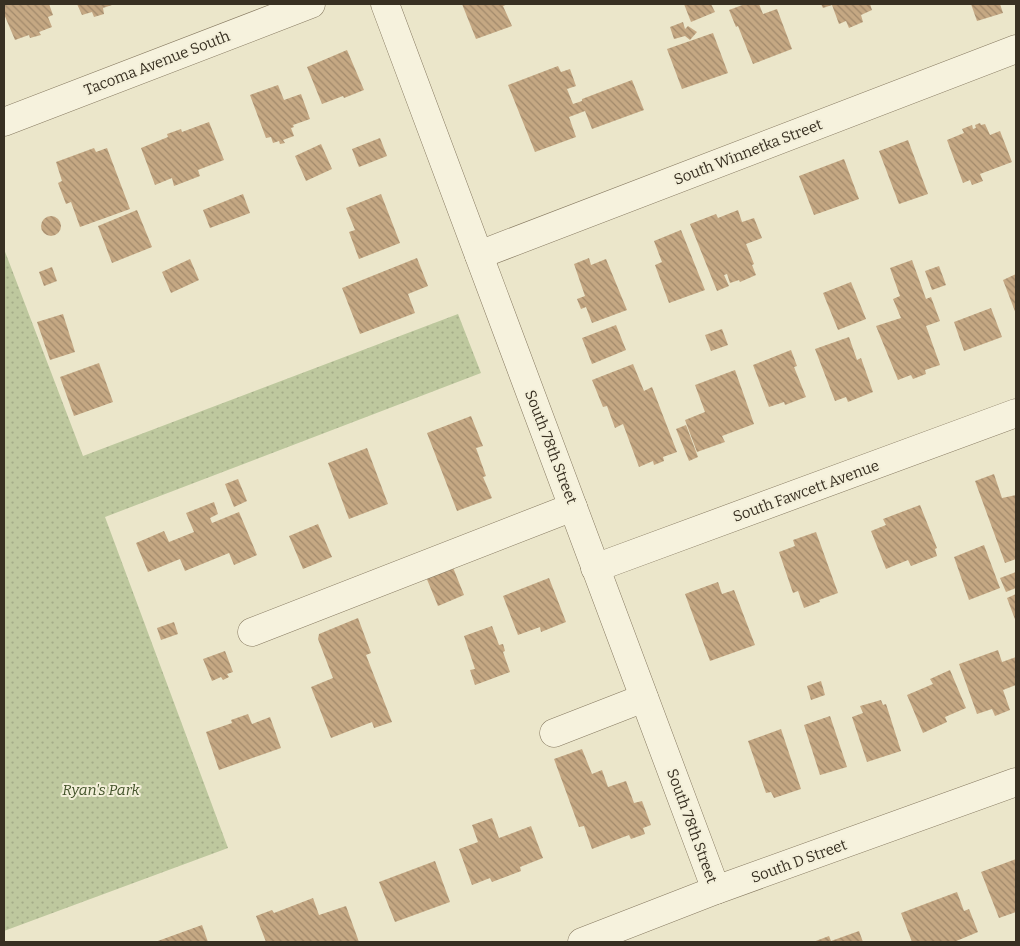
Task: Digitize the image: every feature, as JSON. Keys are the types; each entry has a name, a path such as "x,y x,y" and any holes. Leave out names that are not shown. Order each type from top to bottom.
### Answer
{"street":[{"name":"Tacoma Avenue South","path":"4,122 311,4"},
{"name":"South 78th Street","path":"385,4 716,890"},
{"name":"South Winnetka Street","path":"479,256 1016,49"},
{"name":"South Fawcett Avenue","path":"595,568 1016,414"},
{"path":"252,632 573,508"},
{"path":"554,732 644,698"},
{"name":"South D Street","path":"582,942 716,890 1016,782"}],"green space":[{"name":"Ryan's Park","path":"4,249 83,456 458,314 481,373 105,517 228,848 4,931"}],"building":[{"path":"4,4 49,4 53,15 48,17 52,27 39,32 41,35 30,38 29,35 15,40 4,14"},
{"path":"77,4 115,4 103,8 104,14 94,17 92,12 82,15"},
{"path":"462,4 508,4 503,6 512,26 476,39"},
{"path":"684,4 711,4 715,12 691,22"},
{"path":"745,4 759,4 763,14 777,9 792,49 753,64 738,26 736,27 729,10"},
{"path":"821,4 870,4 872,10 861,15 863,22 849,28 846,21 839,24 832,5 823,8"},
{"path":"971,4 1000,4 1003,13 977,21"},
{"path":"683,22 685,29 688,26 697,32 690,40 685,36 674,39 670,27"},
{"path":"713,33 728,73 682,89 667,49"},
{"path":"347,50 364,90 322,104 307,67"},
{"path":"558,66 561,72 570,69 576,86 567,89 573,104 632,80 644,110 592,129 585,111 569,117 576,137 535,152 508,85"},
{"path":"278,85 284,100 301,94 310,119 293,125 294,127 291,128 294,136 283,140 285,143 280,144 279,141 273,143 271,137 266,138 250,95"},
{"path":"209,122 224,160 198,170 200,176 174,186 172,178 155,185 141,148 168,137 167,134 181,129 182,132"},
{"path":"980,123 981,125 985,124 990,135 1000,131 1012,162 980,174 983,181 972,185 970,180 963,183 947,140 964,133 962,129 972,125 973,129 976,128 975,125"},
{"path":"380,138 387,156 359,167 352,149"},
{"path":"908,140 928,194 899,204 879,151"},
{"path":"321,144 332,169 306,181 295,156"},
{"path":"94,148 96,152 107,148 130,209 80,227 71,202 66,204 58,183 62,181 56,162"},
{"path":"844,159 859,199 814,215 799,176"},
{"path":"243,194 250,213 210,228 203,210"},
{"path":"381,194 400,243 359,259 349,232 355,230 346,208"},
{"path":"137,210 152,247 112,263 98,226"},
{"path":"738,210 742,222 754,218 762,238 746,244 756,275 740,282 739,280 730,283 727,274 724,275 729,286 717,291 690,224 716,214 718,218"},
{"path":"51,216 58,219 61,226 58,233 51,236 44,233 41,226 44,219"},
{"path":"681,230 705,290 669,303 655,265 662,262 654,241"},
{"path":"417,258 428,286 408,294 415,313 360,334 342,288"},
{"path":"589,258 591,265 606,259 627,310 592,323 586,307 581,309 577,299 585,296 574,264"},
{"path":"190,259 199,280 171,293 162,272"},
{"path":"912,260 926,299 931,297 940,321 926,326 940,365 925,370 926,374 913,379 911,375 898,380 876,326 901,318 893,299 900,296 890,268"},
{"path":"939,266 946,285 932,290 925,271"},
{"path":"52,267 57,281 44,286 39,272"},
{"path":"1016,274 1016,314 1003,280"},
{"path":"851,282 866,319 838,330 823,293"},
{"path":"991,308 1002,337 964,351 954,322"},
{"path":"63,314 75,352 50,360 37,322"},
{"path":"616,325 626,350 592,364 582,338"},
{"path":"722,329 728,345 711,351 705,335"},
{"path":"849,337 857,360 861,358 873,392 848,402 846,397 835,401 815,349"},
{"path":"791,350 797,366 794,367 806,397 785,405 784,402 769,407 753,365"},
{"path":"99,363 113,402 74,416 60,377"},
{"path":"633,364 644,391 652,387 677,452 663,457 664,461 654,465 653,461 639,467 623,424 615,428 607,406 603,407 592,380"},
{"path":"735,370 754,424 722,436 725,442 697,452 685,420 705,412 695,385"},
{"path":"471,416 483,446 476,448 486,476 483,477 492,498 457,511 427,433"},
{"path":"686,425 698,457 689,461 676,429"},
{"path":"367,448 388,504 349,519 328,463"},
{"path":"994,474 1002,498 1016,495 1016,559 1005,563 975,481"},
{"path":"238,479 247,501 234,507 225,484"},
{"path":"214,502 218,514 210,518 212,523 239,512 257,555 234,565 229,553 185,571 180,559 148,572 136,543 164,531 169,542 194,532 186,513"},
{"path":"920,505 937,548 935,549 937,556 911,566 908,560 886,569 871,531 886,525 883,519"},
{"path":"318,524 332,557 303,569 289,536"},
{"path":"816,532 838,593 804,608 798,591 793,593 779,552 795,546 793,540"},
{"path":"984,545 1000,588 969,600 954,557"},
{"path":"452,565 464,595 438,606 426,577"},
{"path":"1016,572 1016,588 1006,592 1000,578"},
{"path":"549,578 566,622 541,632 540,627 518,635 503,596"},
{"path":"718,582 722,594 734,590 755,645 710,661 685,594"},
{"path":"1016,594 1016,622 1007,598"},
{"path":"358,618 371,653 366,655 392,722 374,728 372,722 331,738 311,687 333,678 318,639 319,634"},
{"path":"174,622 178,634 161,640 157,628"},
{"path":"492,626 499,645 503,644 505,651 503,652 510,672 475,685 470,670 475,669 464,636"},
{"path":"998,650 1002,662 1016,657 1016,685 1003,690 1010,710 995,716 992,709 977,714 959,664"},
{"path":"225,651 233,672 227,674 229,677 223,680 221,677 212,681 203,659"},
{"path":"950,670 966,708 945,717 947,722 923,733 907,695 933,684 930,679"},
{"path":"821,681 825,695 811,700 807,686"},
{"path":"881,700 883,705 886,704 901,751 867,762 852,717 863,713 860,706"},
{"path":"248,714 252,724 270,717 281,748 219,770 206,732 232,723 231,720"},
{"path":"830,716 847,767 820,775 804,725"},
{"path":"781,729 801,789 774,798 771,792 766,793 748,741"},
{"path":"582,749 592,774 602,770 608,787 626,781 634,803 642,801 651,825 643,828 645,834 631,839 629,835 592,849 584,826 579,827 554,759"},
{"path":"492,818 499,838 531,826 543,858 520,867 521,871 492,882 490,878 472,885 459,849 478,842 472,825"},
{"path":"1016,859 1016,912 999,918 981,872"},
{"path":"435,861 450,902 395,922 379,882"},
{"path":"957,892 964,911 969,909 978,932 954,942 912,942 901,913"},
{"path":"313,898 319,915 346,906 359,942 266,942 256,916 272,910 274,913"},
{"path":"202,925 208,942 155,942"},
{"path":"859,931 863,942 813,942 829,936 831,941"}]}
